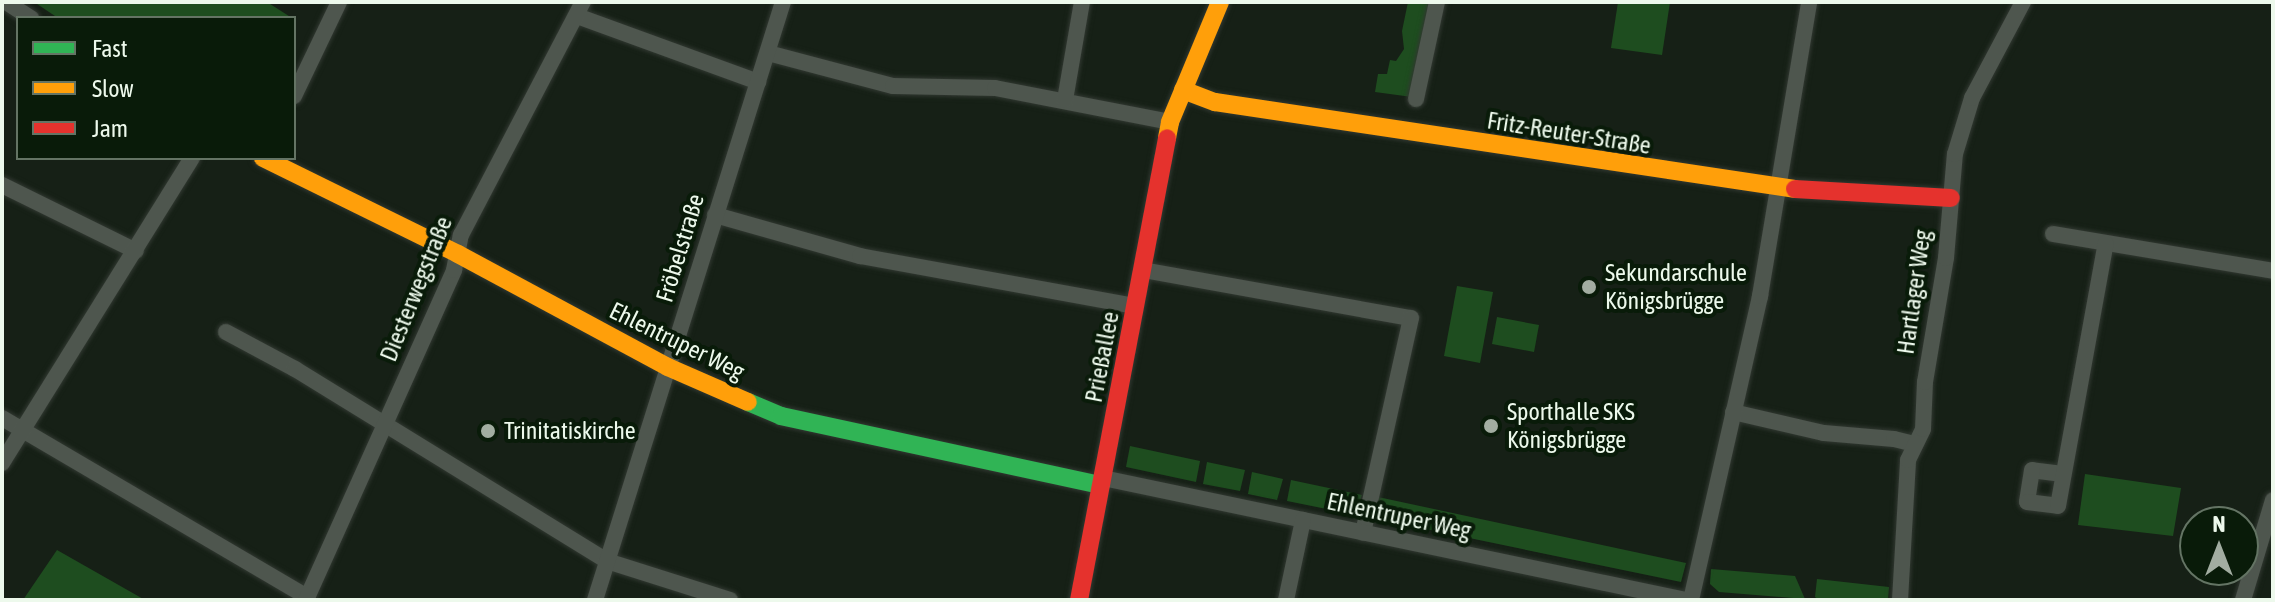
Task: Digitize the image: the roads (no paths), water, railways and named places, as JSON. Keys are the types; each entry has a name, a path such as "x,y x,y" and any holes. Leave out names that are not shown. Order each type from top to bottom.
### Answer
{"street":[{"path":"6,2 28,16"},
{"path":"296,92 339,2"},
{"name":"Fröbelstraße","path":"595,600 783,2"},
{"path":"1065,100 1082,2"},
{"name":"Prießallee","path":"1079,600 1170,122 1220,2"},
{"path":"1416,99 1437,2"},
{"path":"1688,600 1760,296 1809,2"},
{"name":"Hartlager Weg","path":"1900,600 1908,460 1923,429 1925,382 1946,258 1961,126 2023,2"},
{"path":"577,7 758,82"},
{"name":"Diesterwegstraße","path":"306,598 454,270 461,235 577,7"},
{"path":"768,53 893,86 995,88 1170,122"},
{"name":"Fritz-Reuter-Straße","path":"1183,90 1215,102 1777,188 1951,198"},
{"path":"2,463 191,160"},
{"name":"Ehlentruper Weg","path":"268,160 458,254 668,367 781,416 1688,600"},
{"path":"2,185 136,251"},
{"path":"715,215 860,256 1136,306"},
{"path":"2053,234 2273,271"},
{"path":"2063,474 2070,455 2106,243"},
{"path":"1143,270 1411,318 1363,533"},
{"path":"226,332 386,425 607,561 730,600"},
{"path":"1733,412 1824,433 1914,444"},
{"path":"2,418 306,598"},
{"path":"2243,600 2273,500"},
{"path":"1286,600 1303,520"}],"place":[{"name":"Sekundarschule Königsbrügge","path":"1589,287"},
{"name":"Sporthalle SKS Königsbrügge","path":"1491,426"},
{"name":"Trinitatiskirche","path":"488,431"}]}
